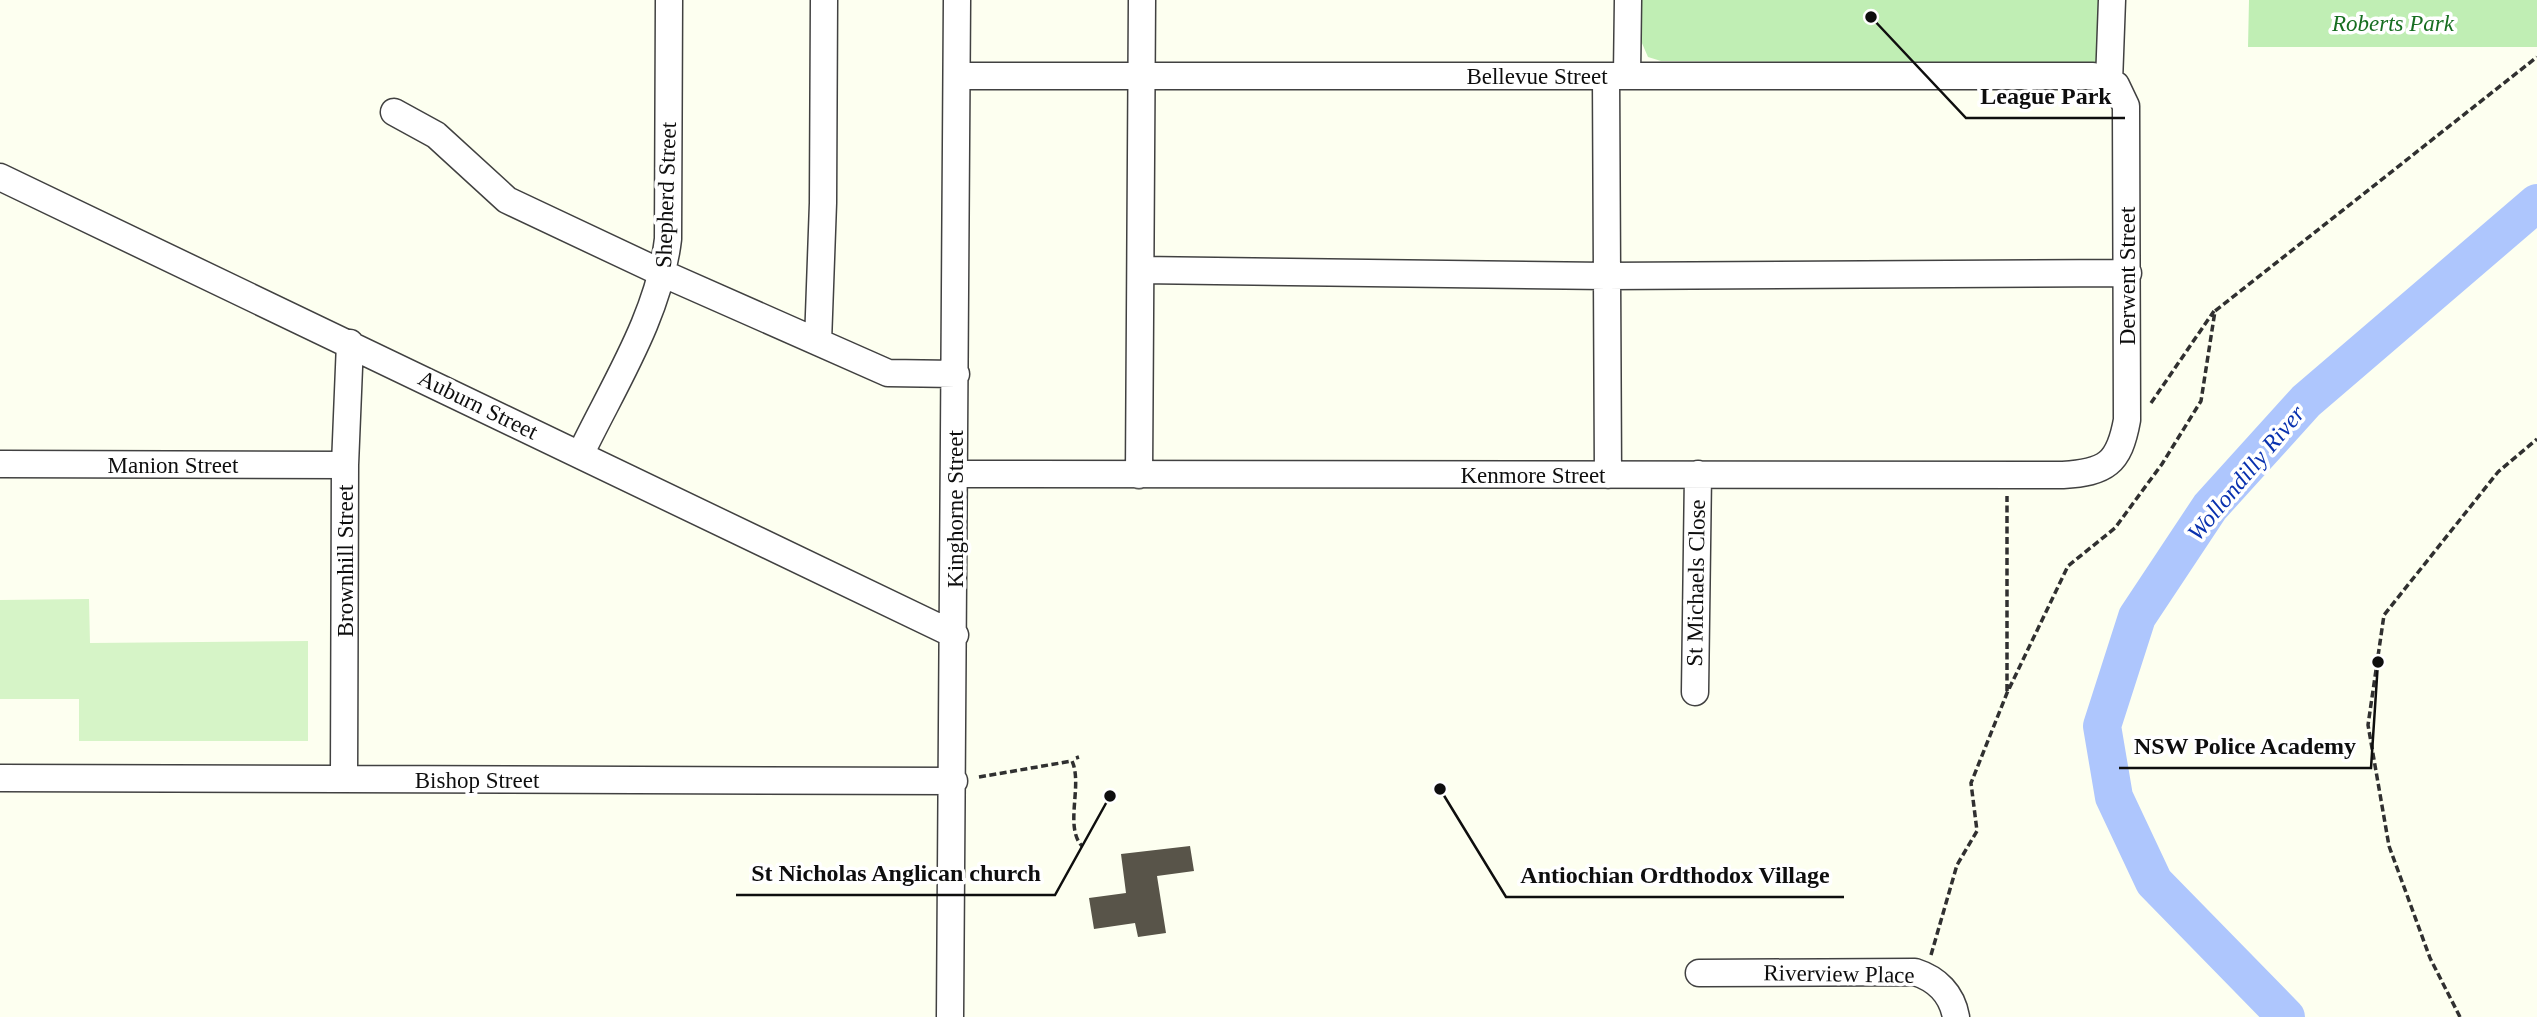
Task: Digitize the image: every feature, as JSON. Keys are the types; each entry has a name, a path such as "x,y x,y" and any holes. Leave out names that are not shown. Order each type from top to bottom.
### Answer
{"street":[{"name":"Shepherd Street","path":"580,455 652,309 664,274 668,239 669,0"},
{"path":"818,342 824,203 824,0"},
{"name":"Kinghorne Street","path":"950,1017 966,779 955,635 957,0"},
{"path":"1139,475 1142,0"},
{"path":"1608,475 1606,276 1616,75 1628,0"},
{"path":"2112,0 2112,84"},
{"name":"Bellevue Street","path":"957,76 1142,78 2069,74 2093,76 2112,84"},
{"name":"Derwent Street","path":"2109,464 2122,445 2127,420 2127,117 2126,106 2112,84"},
{"path":"394,112 436,135 508,200 664,274 888,373 956,374"},
{"name":"Auburn Street","path":"0,177 955,635"},
{"path":"1141,270 1606,276 2127,274"},
{"name":"Brownhill Street","path":"344,779 345,465 350,343"},
{"name":"Manion Street","path":"0,464 345,465"},
{"name":"Kenmore Street","path":"956,474 2007,475 2089,473 2109,464"},
{"name":"St Michaels Close","path":"1695,692 1698,474"},
{"name":"Bishop Street","path":"0,778 966,779"},
{"name":"Riverview Place","path":"1699,973 1903,971 1925,976 1945,991 1956,1017"}],"path":[{"path":"2146,412 2215,311 2537,57"},
{"path":"1925,976 1957,865 1978,831 1971,783 2007,694 2068,566 2115,527 2162,464 2201,401 2215,311"},
{"path":"2460,1017 2430,958 2389,846 2368,725 2384,615 2498,472 2537,439"},
{"path":"2007,475 2007,694"},
{"path":"966,779 1072,761 1078,779 1072,803 1079,846 1082,846"}],"green space":[{"path":"1639,0 2104,0 2101,64 1661,61 1648,57 1638,34"},
{"name":"Roberts Park","path":"2249,0 2537,0 2537,47 2248,47"},
{"path":"89,599 90,643 308,641 308,741 79,741 79,699 0,699 0,600"}],"building":[{"path":"1190,846 1194,871 1157,876 1166,933 1138,937 1135,923 1094,929 1089,898 1126,893 1121,854"}],"waterway":[{"name":"Wollondilly River","path":"2286,1017 2154,882 2114,797 2102,726 2137,617 2210,507 2306,401 2537,203"}],"place":[{"name":"League Park","path":"1871,17"},
{"name":"NSW Police Academy","path":"2378,662"},
{"name":"Antiochian Ordthodox Village","path":"1440,789"},
{"name":"St Nicholas Anglican church","path":"1110,796"}]}
